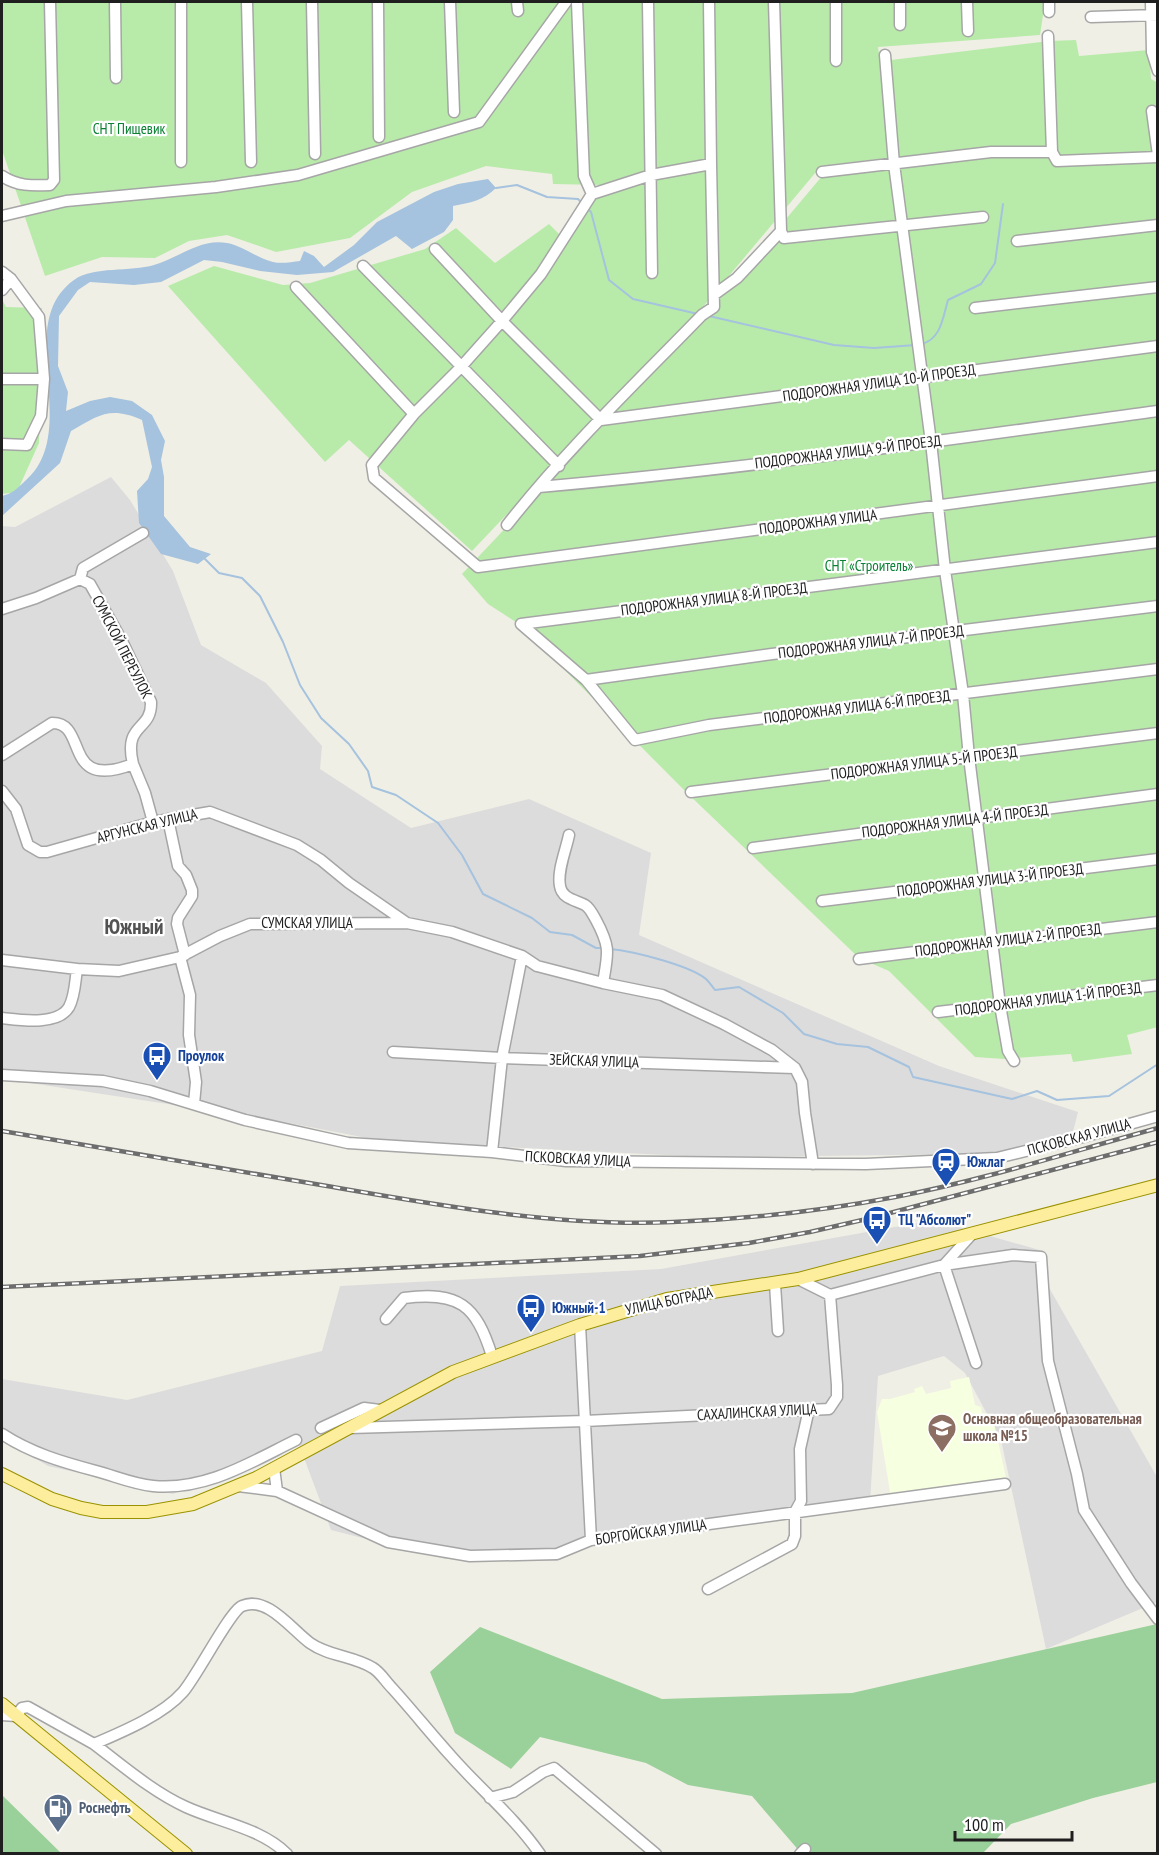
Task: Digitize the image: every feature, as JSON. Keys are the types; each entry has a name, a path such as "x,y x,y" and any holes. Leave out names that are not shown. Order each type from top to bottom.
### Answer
{"main road":[{"name":"УЛИЦА БОГРАДА","path":"2,1474 52,1499 102,1512 147,1512 193,1504 238,1486 274,1468 453,1372 580,1325 667,1299 798,1279 1158,1185"},
{"path":"2,1704 186,1854"}],"street":[{"path":"2,176 11,182 30,186 50,185 54,180 50,2"},
{"path":"115,2 116,78"},
{"path":"181,2 181,162"},
{"path":"247,2 251,162"},
{"path":"312,2 315,154"},
{"path":"378,2 379,137"},
{"path":"450,2 454,112"},
{"path":"2,216 66,201 216,187 298,174 479,122 566,2"},
{"path":"577,2 584,176 592,194"},
{"path":"648,2 652,273"},
{"path":"507,525 601,420 702,315 714,307 709,2"},
{"path":"774,2 781,231 784,238 982,217"},
{"path":"836,2 836,62"},
{"path":"900,2 900,25"},
{"path":"967,2 968,31"},
{"path":"1151,2 1155,15 1152,52 1158,70"},
{"path":"1091,17 1155,15"},
{"path":"1048,36 1052,152 1057,161 1158,156 1152,111"},
{"path":"885,55 894,164 931,442 945,570 963,694 1000,1005 1008,1051 1014,1060"},
{"path":"822,172 991,152 1052,152"},
{"path":"296,287 414,414 461,367 541,274 592,194 651,175 711,164"},
{"path":"1017,241 1158,225"},
{"path":"715,294 737,278 781,231"},
{"path":"435,249 502,321 601,420"},
{"path":"363,266 559,466"},
{"path":"2,290 6,275"},
{"path":"2,444 27,445 41,416 44,379 39,317 6,275"},
{"path":"975,308 1158,287"},
{"name":"ПОДОРОЖНАЯ УЛИЦА 10-Й ПРОЕЗД","path":"601,420 1158,346"},
{"path":"2,379 44,379"},
{"name":"ПОДОРОЖНАЯ УЛИЦА 9-Й ПРОЕЗД","path":"539,487 639,478 1158,411"},
{"name":"ПОДОРОЖНАЯ УЛИЦА","path":"414,414 372,465 374,478 478,567 1158,476"},
{"path":"2,609 36,598 80,579 83,568 142,533"},
{"name":"ПОДОРОЖНАЯ УЛИЦА 8-Й ПРОЕЗД","path":"586,680 521,624 1158,542"},
{"name":"СУМСКОЙ ПЕРЕУЛОК","path":"80,579 90,584 123,641 151,702 149,717 135,731 130,742 133,764"},
{"name":"ПОДОРОЖНАЯ УЛИЦА 7-Й ПРОЕЗД","path":"586,680 772,654 1158,606"},
{"name":"ПОДОРОЖНАЯ УЛИЦА 6-Й ПРОЕЗД","path":"586,680 635,740 709,725 1158,669"},
{"path":"2,755 52,723 57,723 67,728 89,767 96,771 104,772 133,764 145,793 153,822"},
{"name":"ПОДОРОЖНАЯ УЛИЦА 5-Й ПРОЕЗД","path":"691,792 1158,733"},
{"name":"АРГУНСКАЯ УЛИЦА","path":"2,791 16,809 28,845 40,852 153,822 210,812 297,845 407,923"},
{"name":"ПОДОРОЖНАЯ УЛИЦА 4-Й ПРОЕЗД","path":"753,848 1158,794"},
{"path":"168,819 178,866 186,875 193,893 178,918 177,924 190,995 189,1035 196,1082 194,1104"},
{"path":"569,835 560,874 560,888 565,896 585,905 591,911 606,939 609,956 603,983"},
{"name":"ПОДОРОЖНАЯ УЛИЦА 3-Й ПРОЕЗД","path":"822,901 1158,859"},
{"name":"ПОДОРОЖНАЯ УЛИЦА 2-Й ПРОЕЗД","path":"860,959 1158,922"},
{"path":"407,923 452,932 522,956 537,966 662,995 772,1050 795,1068 802,1082 813,1164"},
{"name":"СУМСКАЯ УЛИЦА","path":"2,960 77,969 119,971 182,956 220,936 250,924 407,923"},
{"path":"492,1152 502,1058 522,956"},
{"path":"2,1018 35,1021 62,1016 68,1010 72,1000 77,969"},
{"name":"ПОДОРОЖНАЯ УЛИЦА 1-Й ПРОЕЗД","path":"938,1012 1158,985"},
{"name":"ЗЕЙСКАЯ УЛИЦА","path":"393,1052 795,1068"},
{"name":"ПСКОВСКАЯ УЛИЦА","path":"2,1075 103,1082 150,1091 245,1120 348,1143 492,1152 566,1161 866,1164 997,1158 1158,1116"},
{"path":"944,1265 972,1234"},
{"path":"798,1279 830,1295 944,1265 1013,1255 1041,1257 1048,1361 1084,1510 1131,1583 1158,1618"},
{"path":"944,1265 976,1363"},
{"path":"775,1284 778,1331"},
{"name":"САХАЛИНСКАЯ УЛИЦА","path":"347,1428 585,1421 809,1409 828,1410 837,1397 830,1295"},
{"path":"386,1319 404,1298 438,1296 455,1299 474,1315 486,1335 492,1356"},
{"path":"580,1325 591,1540"},
{"path":"321,1428 364,1408 380,1410"},
{"path":"708,1589 792,1544 795,1536 795,1512 801,1501 800,1449 809,1409"},
{"path":"2,1434 39,1454 131,1482 153,1486 191,1485 223,1476 296,1440"},
{"path":"274,1468 277,1491"},
{"name":"БОРГОЙСКАЯ УЛИЦА","path":"238,1486 277,1491 388,1542 470,1556 557,1554 591,1540 1005,1484"},
{"path":"191,1485 193,1504"},
{"path":"94,1744 124,1731 182,1694 201,1669 232,1614 239,1607 249,1604 262,1606 281,1617 311,1644 374,1668 527,1836 540,1854"},
{"path":"2,1715 16,1716 22,1708 28,1707 94,1744 142,1780 184,1807 265,1838 288,1854"},
{"path":"490,1798 513,1792 543,1772 554,1768 656,1854"}],"shaded area":[{"path":"111,477 130,500 173,571 201,645 266,683 322,746 320,769 411,828 529,799 651,853 639,935 939,1066 1078,1112 1073,1132 999,1154 706,1157 382,1141 279,1121 30,1083 2,1081 2,526 15,527"},
{"path":"934,1220 1043,1251 1047,1284 1157,1477 1157,1602 1046,1649 1001,1440 965,1373 944,1356 878,1376 870,1502 595,1544 557,1561 445,1559 331,1530 298,1442 173,1494 48,1466 2,1439 2,1379 127,1400 322,1351 340,1286 661,1269"},
{"name":"Основная общеобразовательная школа №15","path":"969,1377 975,1405 981,1407 982,1413 992,1414 1007,1482 891,1498 877,1412 882,1399 915,1392 914,1389 922,1386 926,1394 951,1388 950,1381"}],"green space":[{"name":"СНТ Пищевик","path":"2,2 1045,2 1040,35 878,47 894,157 821,166 692,320 472,551 349,440 325,462 168,286 214,266 283,285 310,283 425,249 456,228 495,263 549,224 568,243 601,185 553,184 552,174 486,166 412,192 350,238 276,252 227,235 189,241 155,258 102,257 45,276 2,150"},
{"name":"СНТ «Строитель»","path":"1076,40 1079,56 1149,50 1151,79 1158,83 1158,1027 1127,1035 1132,1054 1073,1062 1071,1054 1004,1059 975,1057 889,971 859,958 684,790 519,624 488,604 462,574 691,332 823,175 896,163 891,60 1049,41"},
{"path":"2,299 6,307 42,308 39,443 17,492 2,494"},
{"path":"1157,1624 1157,1782 1093,1798 1011,1824 983,1853 801,1853 752,1796 688,1785 646,1763 540,1737 511,1769 455,1733 430,1672 480,1627 662,1699 852,1693"},
{"path":"2,1795 61,1853 2,1853"}],"water":[{"path":"488,179 496,188 476,200 453,206 453,220 444,232 412,249 396,236 333,272 297,275 260,271 204,260 161,282 134,285 90,282 78,290 59,316 58,366 68,392 66,411 90,401 110,397 132,401 152,415 165,441 161,460 164,477 164,516 190,547 211,554 198,564 161,554 139,523 137,491 148,479 152,467 142,420 131,416 105,414 71,431 60,463 2,516 2,496 19,487 41,461 48,436 50,408 46,351 48,324 56,300 74,280 91,273 154,265 199,246 217,242 233,245 276,263 300,261 304,251 314,256 324,267 354,245 377,222 434,192 458,184"}],"waterway":[{"path":"496,188 517,185 547,197 578,199 582,203"},
{"path":"921,344 928,342 937,333 948,300 981,284 995,263 1003,204"},
{"path":"588,209 591,212 609,280 633,299 698,314"},
{"path":"709,316 834,345 874,348 916,345"},
{"path":"205,559 219,573 242,578 260,596 283,642 300,685 321,718 349,744 368,771 372,787 396,795 438,823 462,855 483,894 532,918 550,932 572,935 596,948 602,948"},
{"path":"610,949 646,956 687,969 706,979 715,990 739,987 783,1013 804,1034 837,1044 868,1047 909,1067 913,1077 1012,1099 1037,1091 1057,1100 1109,1096 1158,1064"}],"railway":[{"path":"2,1131 459,1208 545,1218 631,1223 701,1221 868,1202 961,1182 1158,1128"},
{"path":"2,1287 640,1256 749,1243 871,1218 1158,1142"}],"place":[{"name":"Проулок","path":"157,1082"},
{"name":"Южлаг","path":"946,1188"},
{"name":"ТЦ \"Абсолют\"","path":"877,1246"},
{"name":"Южный-1","path":"531,1334"},
{"name":"Основная общеобразовательная школа №15","path":"942,1454"},
{"name":"Роснефть","path":"58,1834"}],"district":[{"name":"Южный","path":"134,927"}]}
